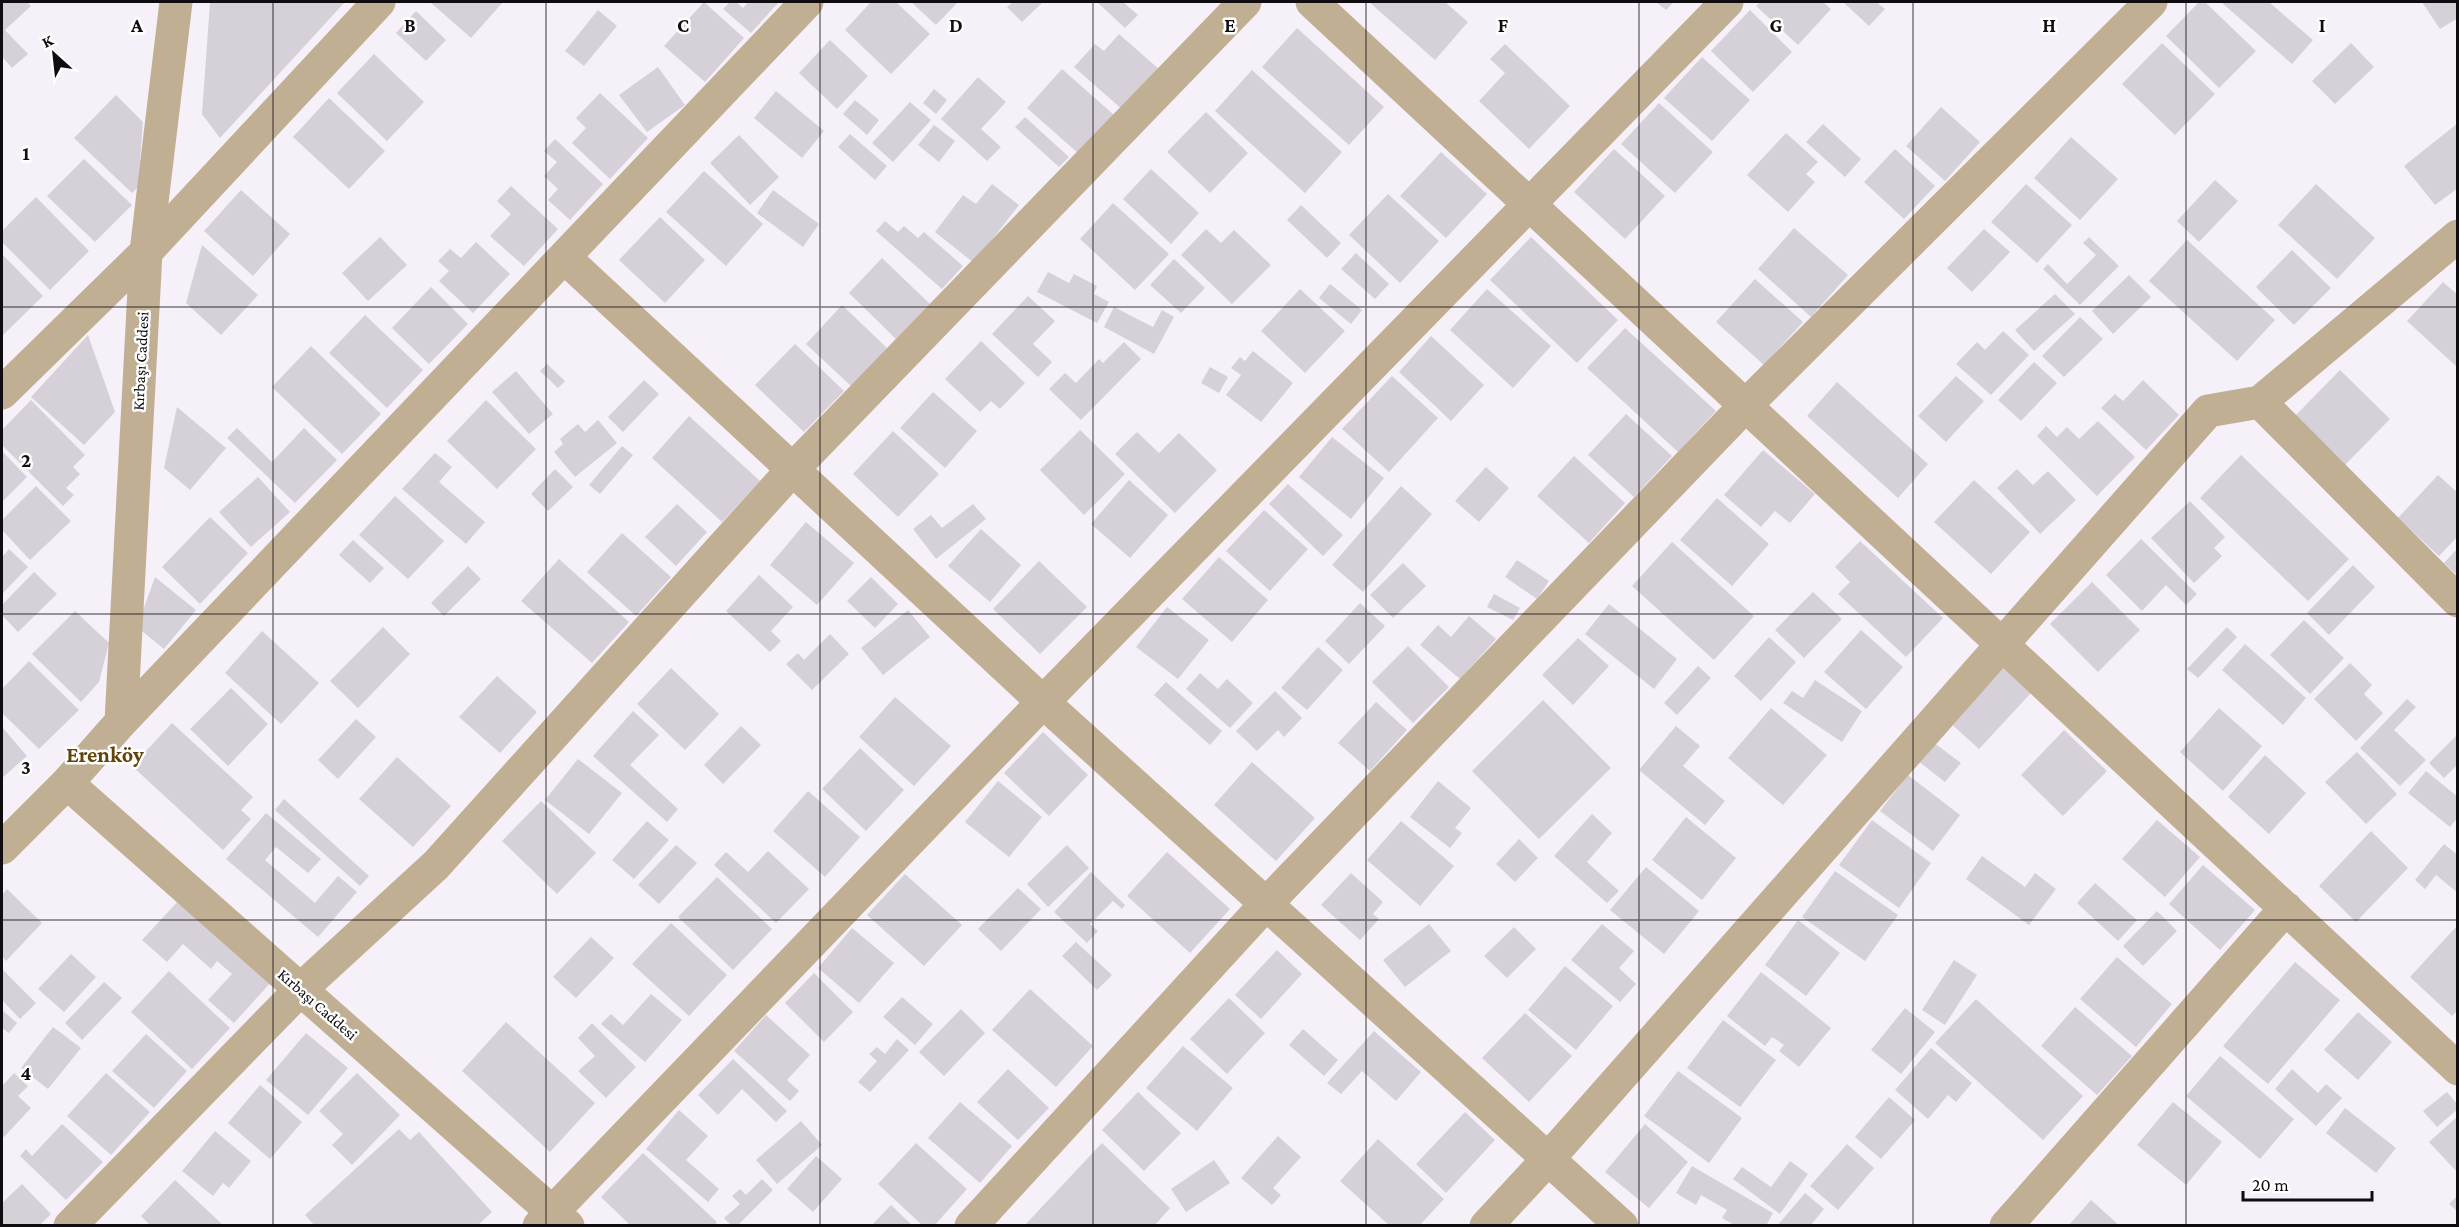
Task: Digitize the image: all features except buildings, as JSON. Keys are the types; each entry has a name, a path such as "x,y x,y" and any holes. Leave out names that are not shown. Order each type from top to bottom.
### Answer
{"street":[{"name":"Kırbaşı Caddesi","path":"121,722 146,252 176,2"},
{"path":"2,393 146,252 379,2"},
{"path":"2,848 67,783 121,722 807,2"},
{"path":"70,1226 301,989 436,865 792,470 1245,2"},
{"path":"1312,2 2457,1069"},
{"path":"553,1221 1043,702 1727,2"},
{"path":"971,1226 1266,904 1745,406 2151,2"},
{"path":"1486,1226 1550,1158 2208,411 2260,402 2457,236"},
{"path":"565,258 1043,702 1550,1158 1622,1226"},
{"path":"2260,402 2457,601"},
{"name":"Kırbaşı Caddesi","path":"67,783 301,989 553,1221"},
{"path":"2006,1226 2286,908"}],"district":[{"name":"Erenköy","path":"105,754"}]}
